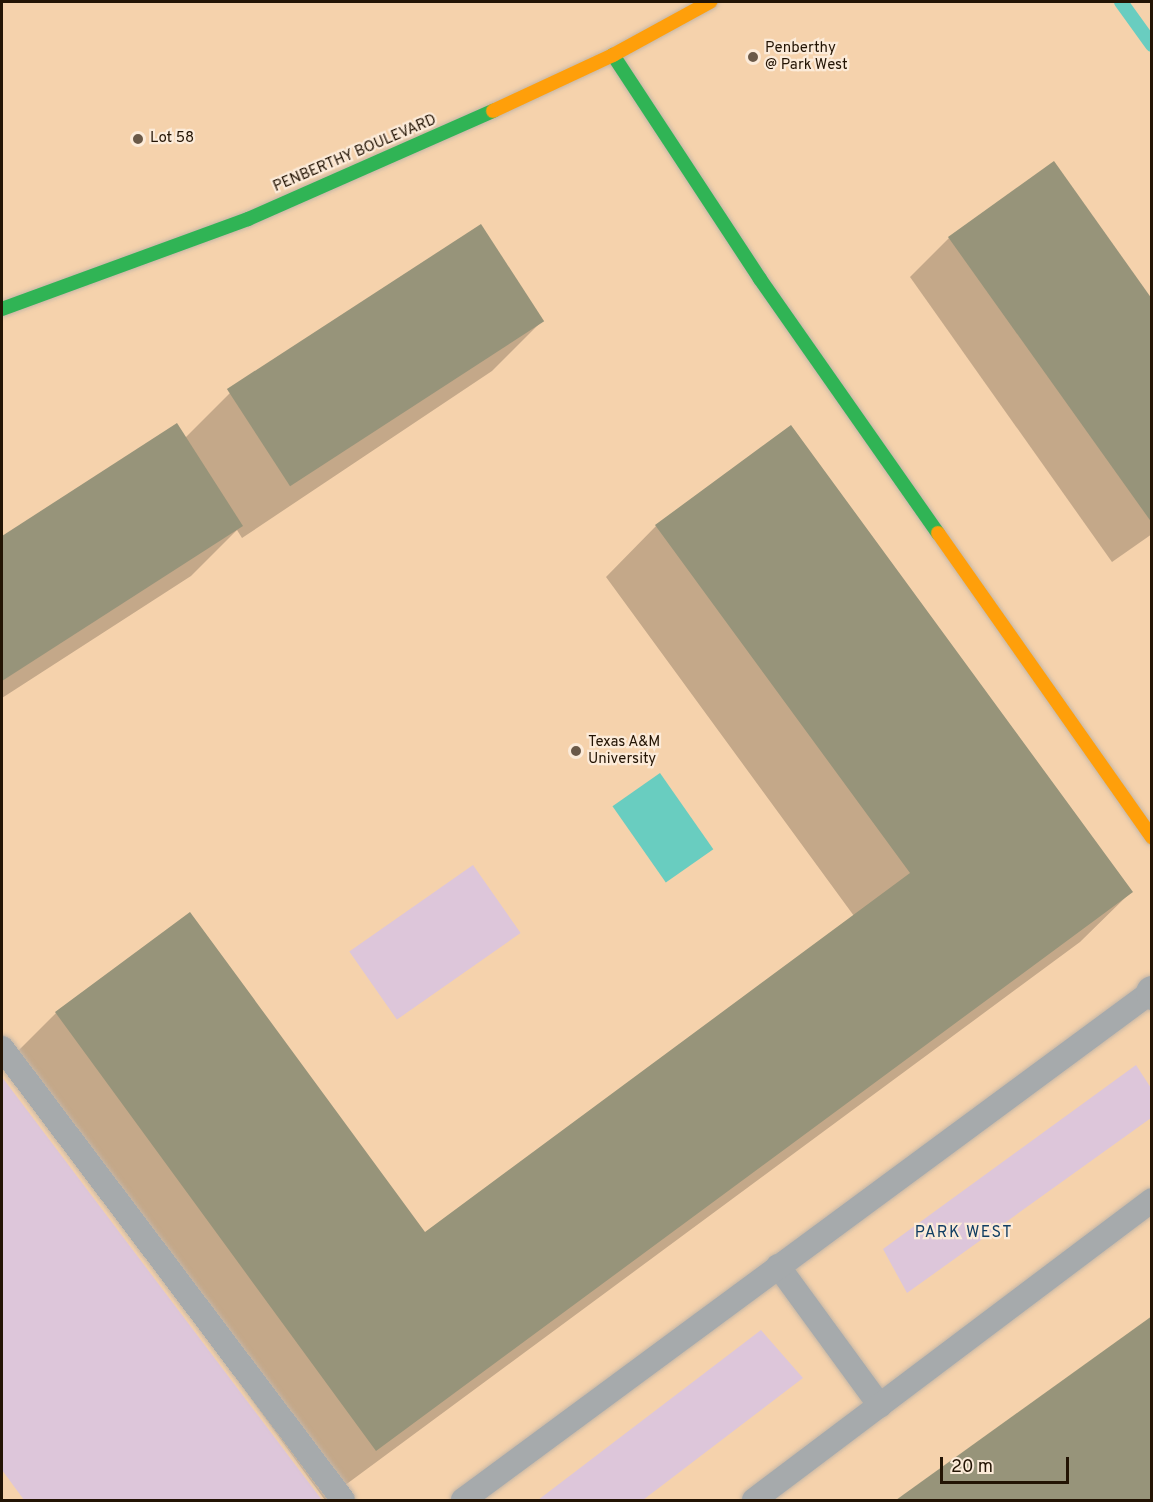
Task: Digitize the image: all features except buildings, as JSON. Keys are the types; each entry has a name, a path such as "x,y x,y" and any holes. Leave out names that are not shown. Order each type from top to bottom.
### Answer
{"street":[{"name":"PENBERTHY BOULEVARD","path":"2,309 248,219 443,134 613,55 710,2"},
{"path":"613,55 760,279 1152,837"}],"lane":[{"path":"463,1500 1152,992"},
{"path":"2,1048 343,1500"},
{"path":"754,1500 1152,1200"},
{"path":"778,1266 880,1406"}],"shaded area":[{"name":"Texas A&M University","path":"2,2 1151,2 1151,1500 2,1500"},
{"path":"473,865 521,933 397,1020 349,952"},
{"path":"1136,1065 1151,1088 1151,1118 907,1293 883,1249"},
{"path":"2,1077 322,1500 24,1500 2,1470"},
{"path":"761,1330 803,1378 643,1500 538,1500"}],"water":[{"path":"660,773 713,849 666,882 612,806"}],"waterway":[{"path":"1121,2 1152,45"}],"traffic: fast":[{"path":"613,55 760,279 938,533"},
{"path":"2,309 248,219 493,111"}],"traffic: slow":[{"path":"493,111 613,55 710,2"},
{"path":"938,533 1152,837"}],"place":[{"name":"Penberthy @ Park West","path":"753,57"},
{"name":"Lot 58","path":"138,139"},
{"name":"Texas A&M University","path":"576,751"}],"district":[{"name":"PARK WEST","path":"964,1233"}]}
